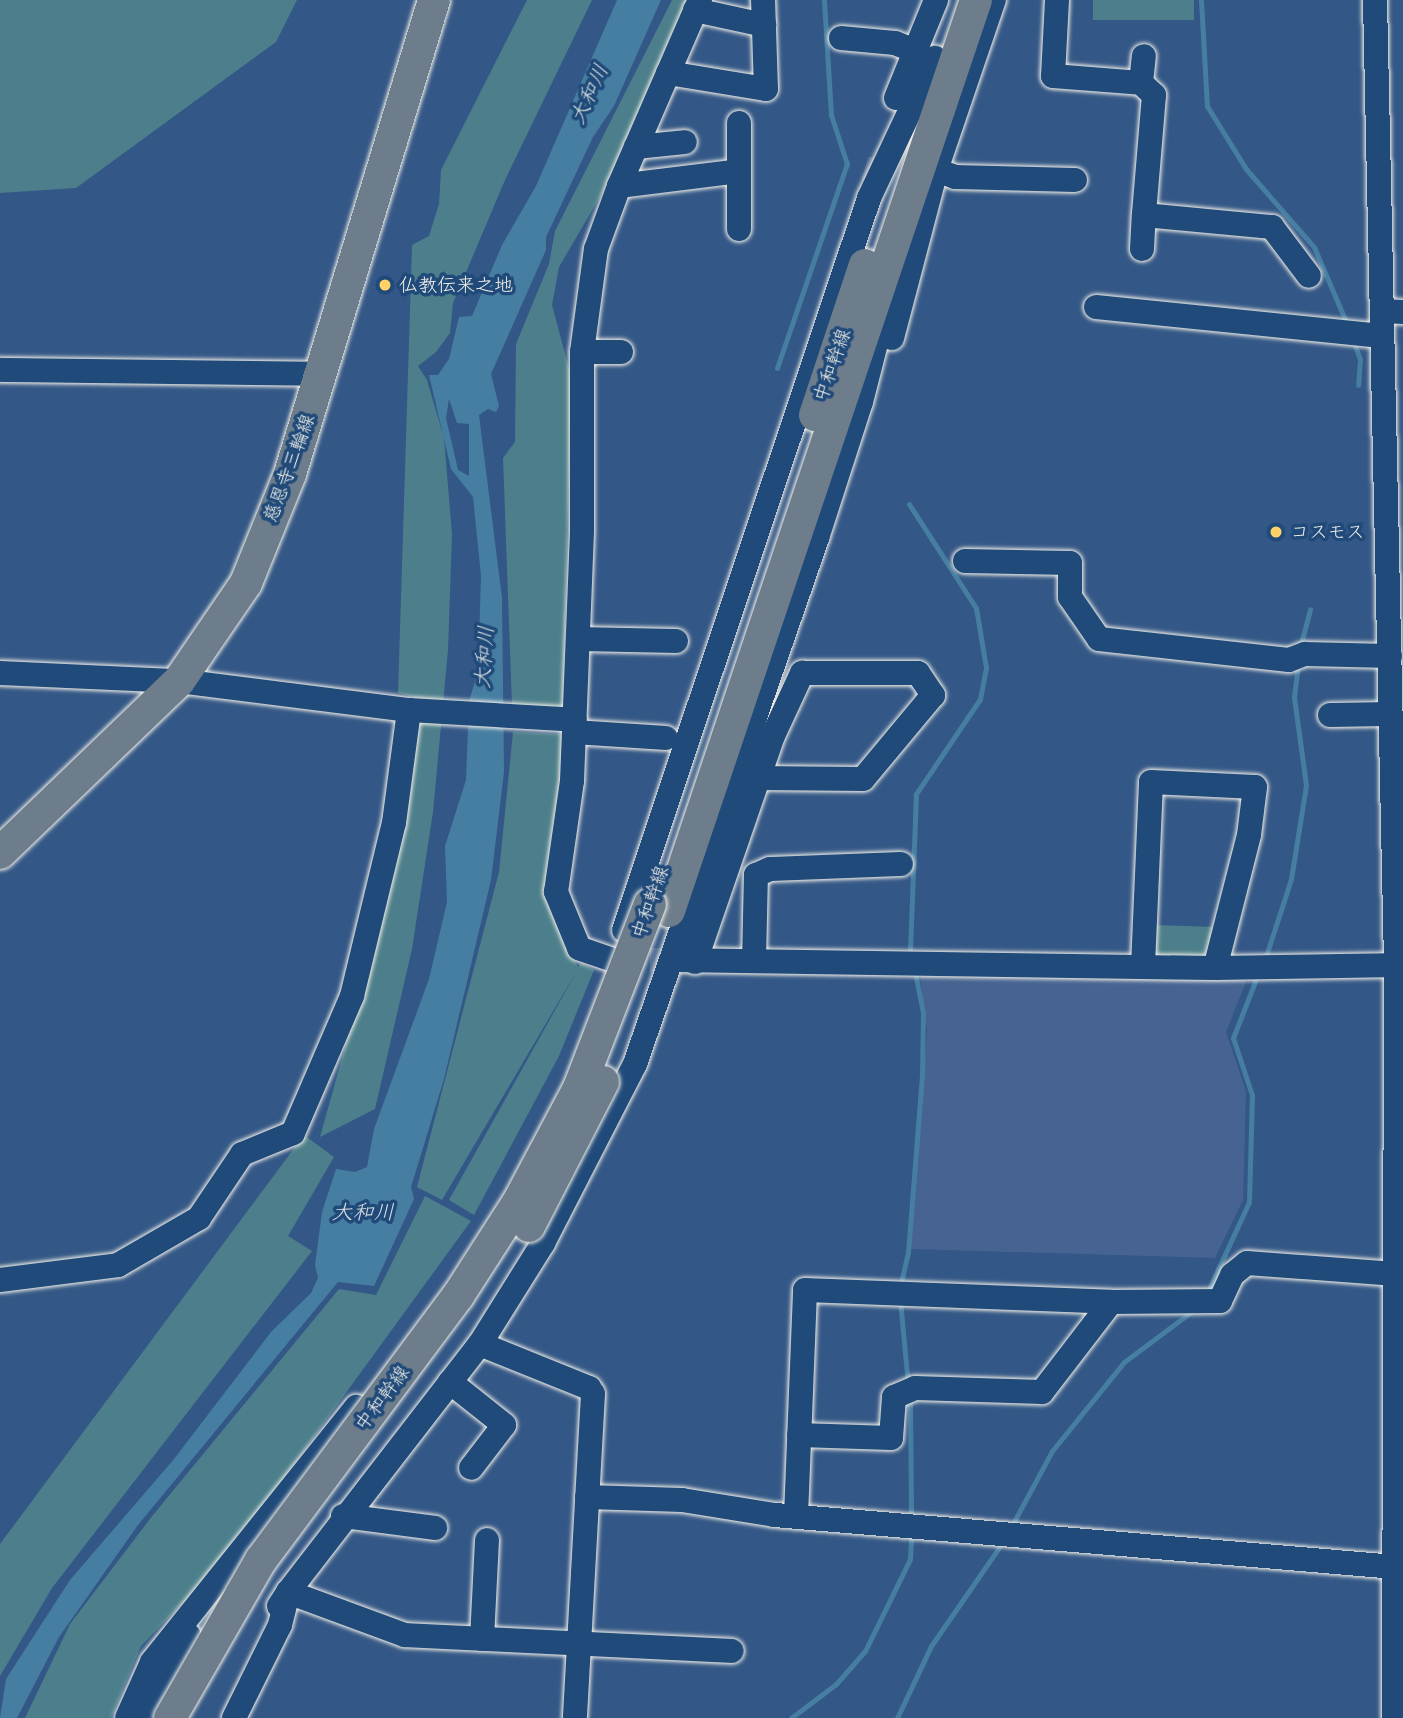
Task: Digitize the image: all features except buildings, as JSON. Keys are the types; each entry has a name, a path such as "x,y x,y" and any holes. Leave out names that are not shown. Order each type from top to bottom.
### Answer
{"main road":[{"name":"慈恩寺三輪線","path":"0,853 179,681 246,583 290,474 434,0"},
{"name":"中和幹線","path":"170,1718 261,1560 458,1296 519,1201 579,1088 659,908 926,55 954,0"},
{"name":"中和幹線","path":"194,1718 248,1618 283,1566 480,1302 525,1233 583,1129 902,222 976,0"}],"street":[{"path":"668,73 766,89 763,0"},
{"path":"127,1718 152,1662 406,1344 474,1249 552,1112 613,960 869,198 926,55 936,0"},
{"path":"763,694 806,619 864,442 936,170 993,0"},
{"path":"1056,0 1053,76 1141,83 1154,95 1142,249"},
{"path":"1375,0 1393,407 1396,613 1390,656 1400,965 1394,1718"},
{"path":"613,960 579,948 556,892 574,726 583,352 596,250 619,187 698,5 764,25"},
{"path":"841,38 895,43 926,55"},
{"path":"1141,83 1144,56"},
{"path":"739,123 739,229"},
{"path":"636,147 685,142"},
{"path":"936,170 955,177 1075,180"},
{"path":"619,187 739,171"},
{"path":"1144,215 1272,227 1309,276"},
{"path":"684,961 763,694 861,402 902,222"},
{"path":"1096,307 1389,320"},
{"path":"583,352 621,352"},
{"path":"0,370 321,374"},
{"path":"965,561 1070,563 1070,597 1099,639 1297,657 1390,656"},
{"path":"578,639 676,642"},
{"path":"0,673 179,681 666,738"},
{"path":"217,1718 249,1654 288,1592 343,1516 480,1344 601,1136 684,961 758,778 802,673 918,673 933,695 863,779 758,778"},
{"path":"0,1280 118,1265 199,1218 242,1154 293,1133 352,996 394,822 409,710"},
{"path":"1331,715 1394,720"},
{"path":"1143,967 1151,782 1255,787 1249,835 1215,968"},
{"path":"754,961 756,875 770,869 901,864"},
{"path":"684,961 1215,968 1400,965"},
{"path":"796,1516 805,1290 1111,1302 1220,1301 1232,1275 1247,1263 1396,1274"},
{"path":"799,1435 891,1438 894,1397 909,1389 1042,1392 1111,1302"},
{"path":"480,1344 589,1388 593,1394 575,1718"},
{"path":"450,1382 504,1425 471,1468"},
{"path":"587,1497 682,1500 796,1516 1395,1567"},
{"path":"343,1516 435,1528"},
{"path":"482,1639 488,1540"},
{"path":"146,1718 221,1578"},
{"path":"288,1592 405,1635 732,1651"},
{"path":"234,1718 280,1625 288,1592"}],"shaded area":[{"path":"920,977 1248,977 1226,1032 1246,1091 1243,1200 1215,1258 911,1249 927,1031"}],"green space":[{"path":"0,0 297,0 276,42 76,188 0,193"},
{"path":"527,0 592,0 505,180 453,303 450,333 436,352 418,366 427,380 444,438 452,534 448,650 433,812 412,949 375,1109 320,1137 385,905 414,697 398,693 412,245 429,236 439,204 441,170"},
{"path":"672,0 690,0 601,195 559,267 552,305 571,376 563,706 512,706 503,458 515,442 516,344 549,264 555,231"},
{"path":"1093,0 1194,0 1194,20 1093,20"},
{"path":"513,732 562,734 565,944 578,967 581,963 594,970 559,1056 474,1215 449,1200 578,969 442,1200 417,1187 499,872"},
{"path":"1155,925 1216,927 1208,954 1197,961 1154,955"},
{"path":"304,1135 334,1157 288,1236 312,1251 52,1588 0,1676 0,1544"},
{"path":"425,1196 471,1221 225,1559 141,1646 111,1718 25,1718 70,1624 153,1515 339,1289 376,1295"}],"water":[{"name":"大和川","path":"617,0 661,0 614,106 593,137 546,237 546,250 491,374 499,406 496,412 488,409 479,415 502,598 504,772 491,880 444,1079 411,1187 414,1199 374,1286 338,1282 138,1525 59,1637 17,1718 0,1718 6,1679 70,1580 174,1459 271,1332 311,1293 318,1278 315,1265 322,1212 336,1169 355,1172 367,1167 374,1129 429,979 447,902 445,846 466,780 469,701 478,672 481,576 473,497 451,469 429,375 438,375 449,359 459,317 472,316 502,245 536,186","holes":["449,399 457,423 469,424 469,476 458,470 446,418"]}],"waterway":[{"path":"777,368 847,164 831,115 824,0"},
{"path":"1201,0 1207,106 1246,169 1314,247 1347,324"},
{"path":"1353,340 1360,359 1358,385"},
{"path":"909,504 976,608 986,668 980,699 916,794 910,949"},
{"path":"1300,647 1310,609"},
{"path":"1265,959 1291,879 1306,785 1294,697 1298,664"},
{"path":"1207,1293 1249,1202 1252,1095 1233,1038 1258,974"},
{"path":"900,1287 908,1253 922,1075 923,1013 916,978"},
{"path":"900,1300 908,1385"},
{"path":"1010,1529 1052,1451 1124,1362 1195,1309"},
{"path":"910,1398 911,1515"},
{"path":"791,1718 836,1684 865,1651 910,1559 911,1538"},
{"path":"897,1718 931,1646 1004,1540"}],"tunnel":[{"path":"865,168 930,189"},
{"path":"614,960 673,960"}],"place":[{"name":"仏教伝来之地","path":"385,285"},
{"name":"コスモス","path":"1276,532"}]}
